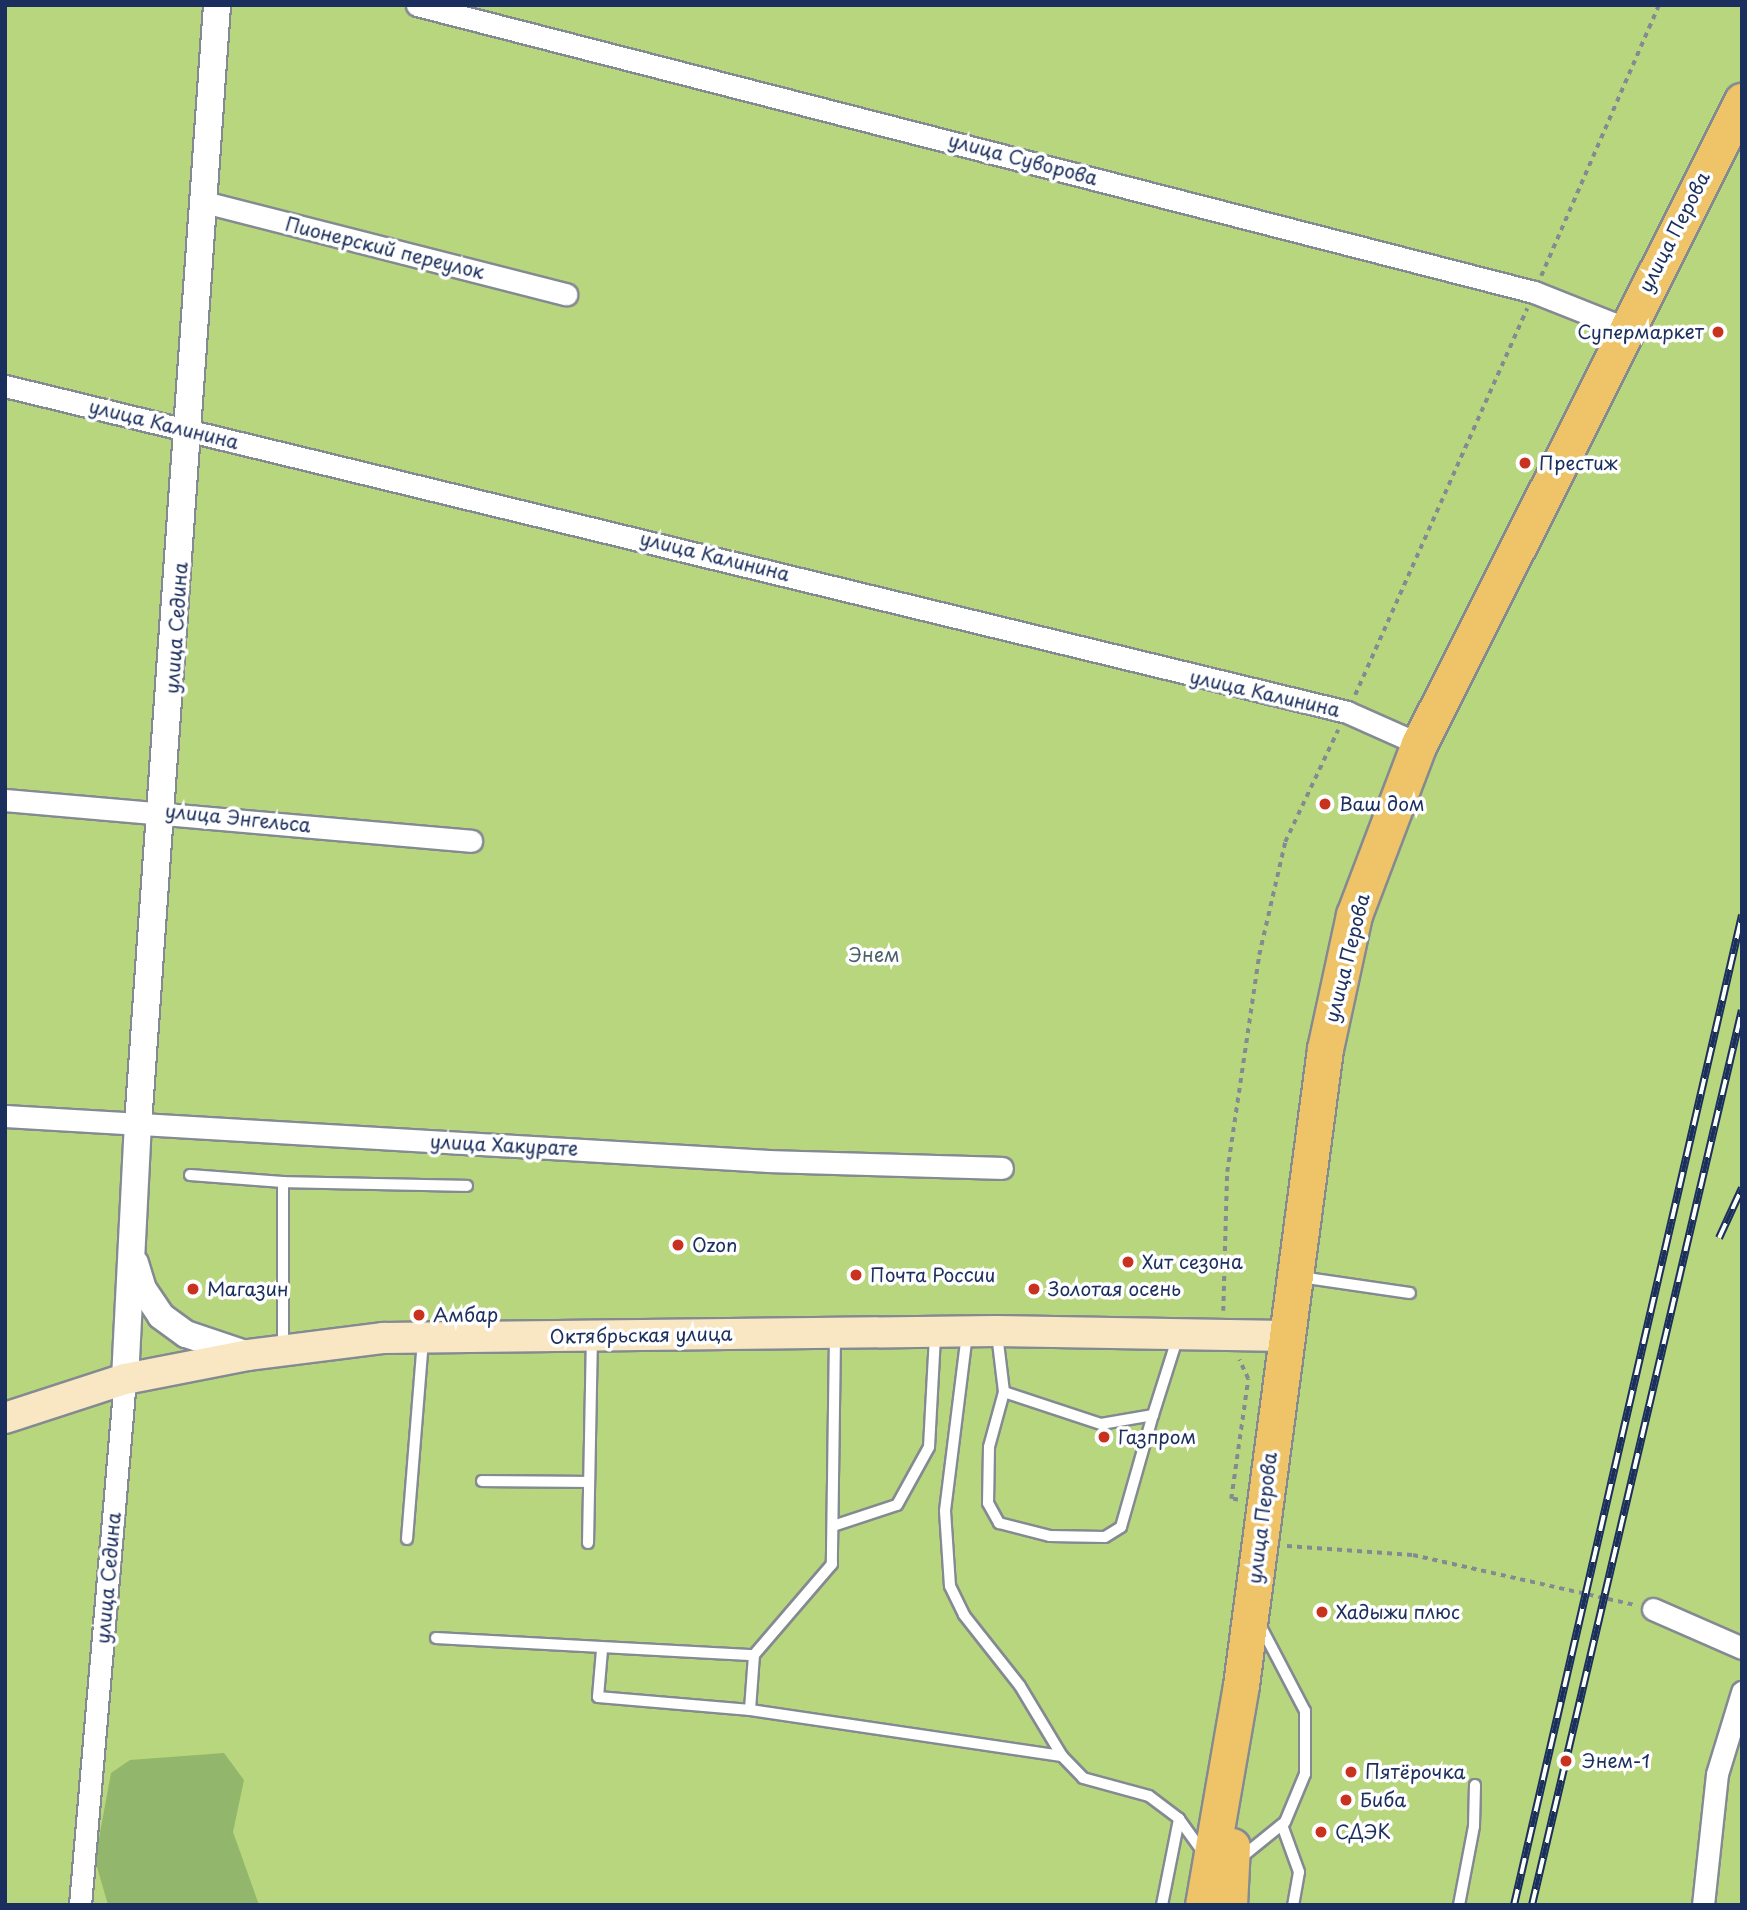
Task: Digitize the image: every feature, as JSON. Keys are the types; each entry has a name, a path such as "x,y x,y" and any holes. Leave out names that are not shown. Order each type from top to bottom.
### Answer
{"highway":[{"name":"улица Перова","path":"1203,1905 1220,1863 1262,1504 1325,1049 1354,915 1419,744 1625,328 1742,101"},
{"name":"улица Перова","path":"1220,1863 1229,1905"}],"main road":[{"name":"Октябрьская улица","path":"5,1418 125,1379 248,1355 424,1337 982,1331 1179,1331 1286,1336"}],"street":[{"name":"улица Седина","path":"80,1905 125,1379 138,1124 190,430 217,5"},
{"name":"улица Суворова","path":"417,5 1534,292 1625,328"},
{"name":"Пионерский переулок","path":"204,202 566,294"},
{"name":"улица Калинина","path":"5,386 1348,712 1419,744"},
{"name":"улица Энгельса","path":"5,800 162,811 471,841"},
{"name":"улица Хакурате","path":"5,1116 769,1161 1002,1168"},
{"name":"улица Седина","path":"131,1251 143,1289 161,1316 186,1335 248,1355"},
{"path":"1653,1609 1742,1647"},
{"path":"1703,1905 1717,1774 1742,1692"}],"lane":[{"path":"190,1175 284,1182 467,1186"},
{"path":"283,1350 284,1182"},
{"path":"1294,1276 1410,1293"},
{"path":"982,1331 1004,1392 989,1447 988,1503 999,1522 1050,1536 1105,1537 1121,1527 1179,1331"},
{"path":"982,1331 945,1511 950,1586 964,1615 1020,1686 1062,1756 1083,1779 1149,1796 1179,1819 1220,1863 1282,1825 1305,1773 1305,1711 1251,1606"},
{"path":"833,1525 897,1505 929,1447 935,1332"},
{"path":"750,1710 754,1655 832,1564 835,1333"},
{"path":"588,1543 592,1336"},
{"path":"407,1539 424,1337"},
{"path":"1004,1392 1101,1424 1153,1415"},
{"path":"482,1481 589,1482"},
{"path":"436,1638 602,1650 754,1655"},
{"path":"602,1650 598,1697 750,1710 1062,1756"},
{"path":"1459,1905 1474,1826 1475,1785"},
{"path":"1162,1905 1179,1819"},
{"path":"1282,1825 1299,1872 1293,1905"}],"path":[{"path":"1262,1504 1231,1499 1248,1379 1244,1365 1224,1348 1222,1332 1227,1172 1259,955 1285,842 1348,712 1659,5"},
{"path":"1289,1533 1287,1546 1413,1555 1653,1609"}],"green space":[{"name":"Энем","path":"5,5 1742,5 1742,1905 5,1905"},
{"path":"224,1753 244,1780 233,1832 259,1905 108,1905 95,1860 111,1773 130,1760"}],"railway":[{"path":"1514,1905 1742,915"},
{"path":"1532,1905 1742,1010"},
{"path":"1719,1238 1742,1188"}],"place":[{"name":"Супермаркет","path":"1718,332"},
{"name":"Престиж","path":"1525,463"},
{"name":"Ваш дом","path":"1325,804"},
{"name":"Ozon","path":"678,1245"},
{"name":"Хит сезона","path":"1128,1262"},
{"name":"Почта России","path":"856,1275"},
{"name":"Магазин","path":"193,1289"},
{"name":"Золотая осень","path":"1034,1289"},
{"name":"Амбар","path":"419,1315"},
{"name":"Газпром","path":"1104,1437"},
{"name":"Хадыжи плюс","path":"1322,1612"},
{"name":"Энем-1","path":"1566,1761"},
{"name":"Пятёрочка","path":"1351,1772"},
{"name":"Биба","path":"1346,1800"},
{"name":"СДЭК","path":"1321,1832"}]}
